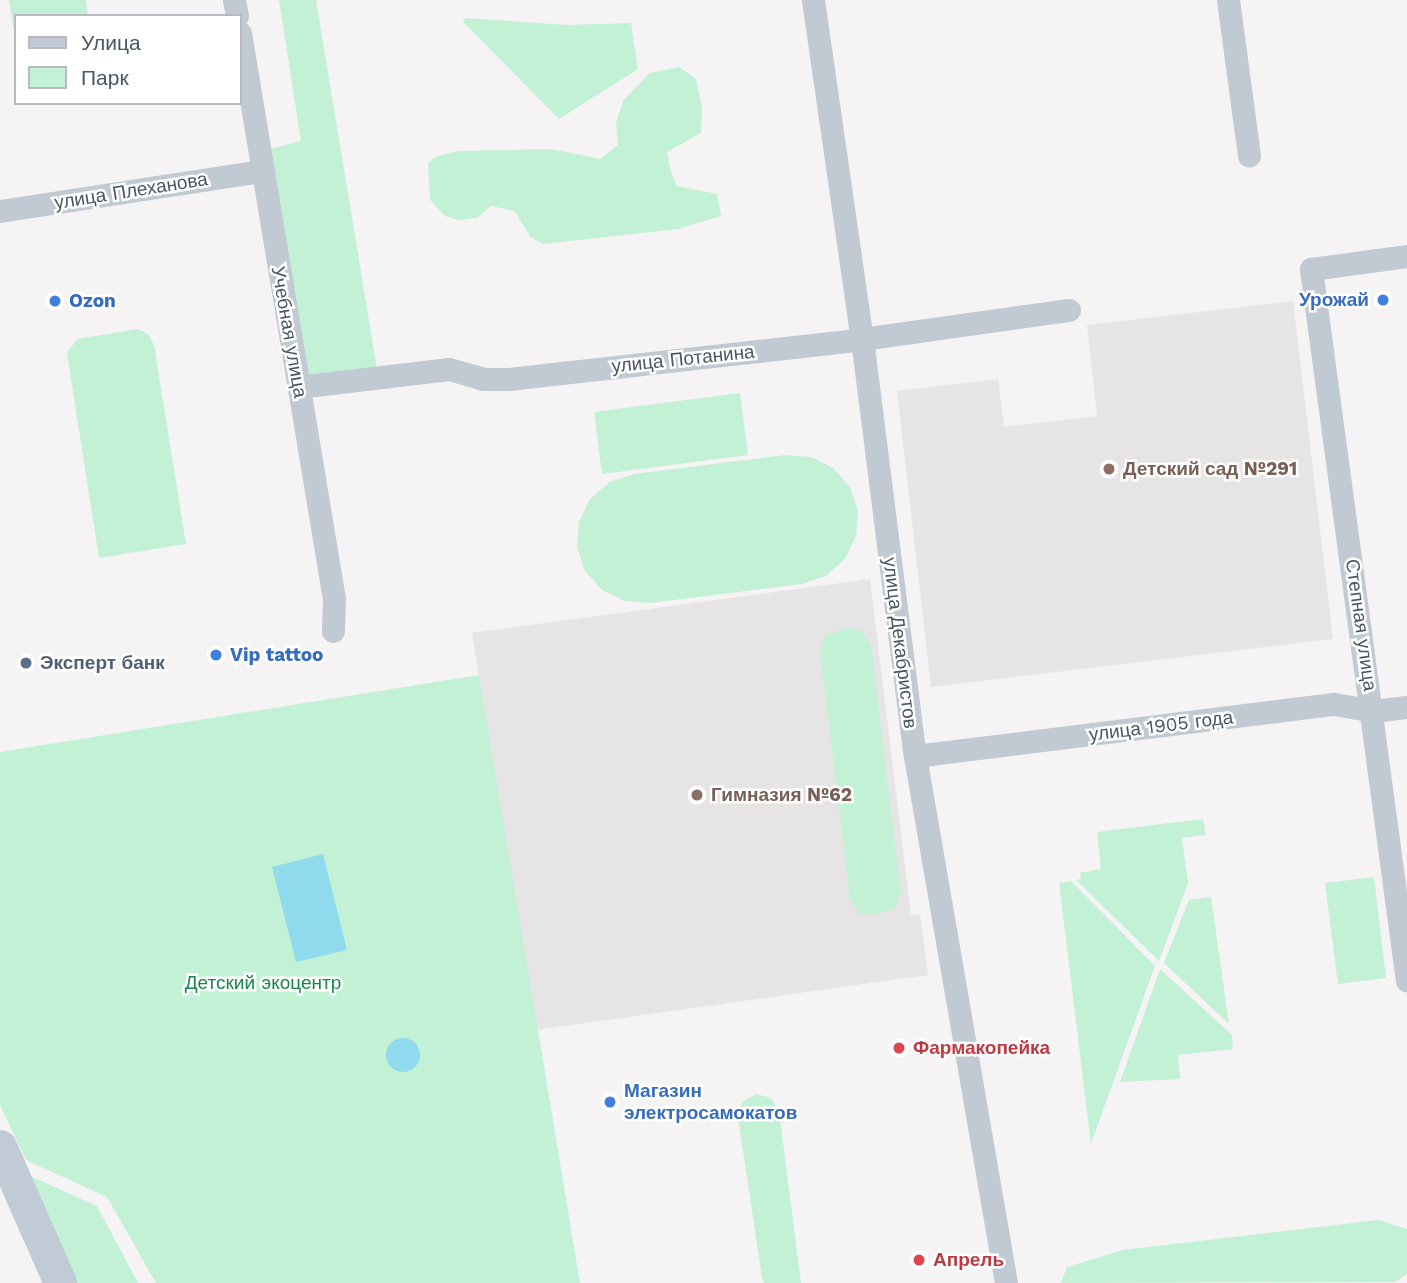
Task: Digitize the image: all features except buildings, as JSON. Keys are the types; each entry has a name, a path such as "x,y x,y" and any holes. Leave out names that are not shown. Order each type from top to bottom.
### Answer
{"main road":[{"path":"0,1146 60,1283"},
{"path":"0,1201 36,1283"}],"street":[{"name":"улица Декабристов","path":"813,0 863,339 915,756 1006,1283"},
{"path":"1228,0 1249,156"},
{"name":"Учебная улица","path":"242,46 334,599 333,631"},
{"name":"улица Плеханова","path":"0,211 262,171"},
{"name":"Степная улица","path":"1407,256 1311,269 1373,711 1407,981"},
{"name":"улица Потанина","path":"298,387 449,369 483,379 508,379 863,339 1069,310"},
{"name":"улица 1905 года","path":"915,756 1334,704 1373,711 1407,707"}],"shaded area":[{"name":"Детский сад №291","path":"1293,301 1333,639 931,687 897,391 998,379 1004,427 1097,416 1087,325"},
{"name":"Гимназия №62","path":"870,579 911,915 920,914 928,975 536,1030 472,633"}],"green space":[{"path":"9,0 86,0 88,14 14,14 14,32"},
{"path":"279,0 316,0 378,375 301,384 263,151 301,141"},
{"path":"465,18 567,25 631,23 638,69 559,119 463,22"},
{"path":"679,67 696,79 702,108 701,133 667,152 670,169 677,186 717,194 721,216 678,229 543,244 530,237 515,211 491,206 477,218 458,220 445,216 430,200 428,163 437,156 459,151 552,149 600,159 618,145 616,123 623,101 650,73"},
{"path":"138,329 148,334 154,345 186,544 99,558 67,353 77,339"},
{"path":"740,393 748,455 602,474 594,412"},
{"path":"785,455 811,457 833,468 850,487 858,511 856,536 845,559 826,576 802,584 650,603 625,601 602,590 585,571 577,547 579,522 590,499 610,482 634,474"},
{"path":"849,628 861,631 871,645 901,893 895,909 871,915 859,913 850,899 820,651 825,635"},
{"name":"Детский экоцентр","path":"479,675 580,1283 156,1283 107,1197 26,1160 0,1105 0,752"},
{"path":"1203,819 1206,835 1182,838 1188,883 1159,961 1076,880 1081,879 1080,873 1101,869 1097,832"},
{"path":"1374,877 1386,978 1338,984 1325,883"},
{"path":"1071,881 1155,966 1091,1144 1059,883"},
{"path":"1211,897 1229,1024 1164,963 1189,900"},
{"path":"1160,969 1232,1035 1233,1049 1178,1055 1180,1079 1120,1082"},
{"path":"756,1094 771,1098 779,1111 801,1283 764,1283 762,1278 738,1117 742,1102"},
{"path":"30,1176 97,1206 138,1283 77,1283"},
{"path":"1378,1220 1407,1229 1407,1273 1396,1282 1061,1283 1067,1267 1123,1250"}],"water":[{"path":"323,854 347,950 296,962 272,867"},
{"path":"403,1038 415,1043 420,1055 415,1067 403,1072 391,1067 386,1055 391,1043"}],"place":[{"name":"Урожай","path":"1383,300"},
{"name":"Ozon","path":"55,301"},
{"name":"Детский сад №291","path":"1109,469"},
{"name":"Vip tattoo","path":"216,655"},
{"name":"Эксперт банк","path":"26,663"},
{"name":"Гимназия №62","path":"697,795"},
{"name":"Фармакопейка","path":"899,1048"},
{"name":"Магазин электросамокатов","path":"610,1102"},
{"name":"Апрель","path":"919,1260"}]}
